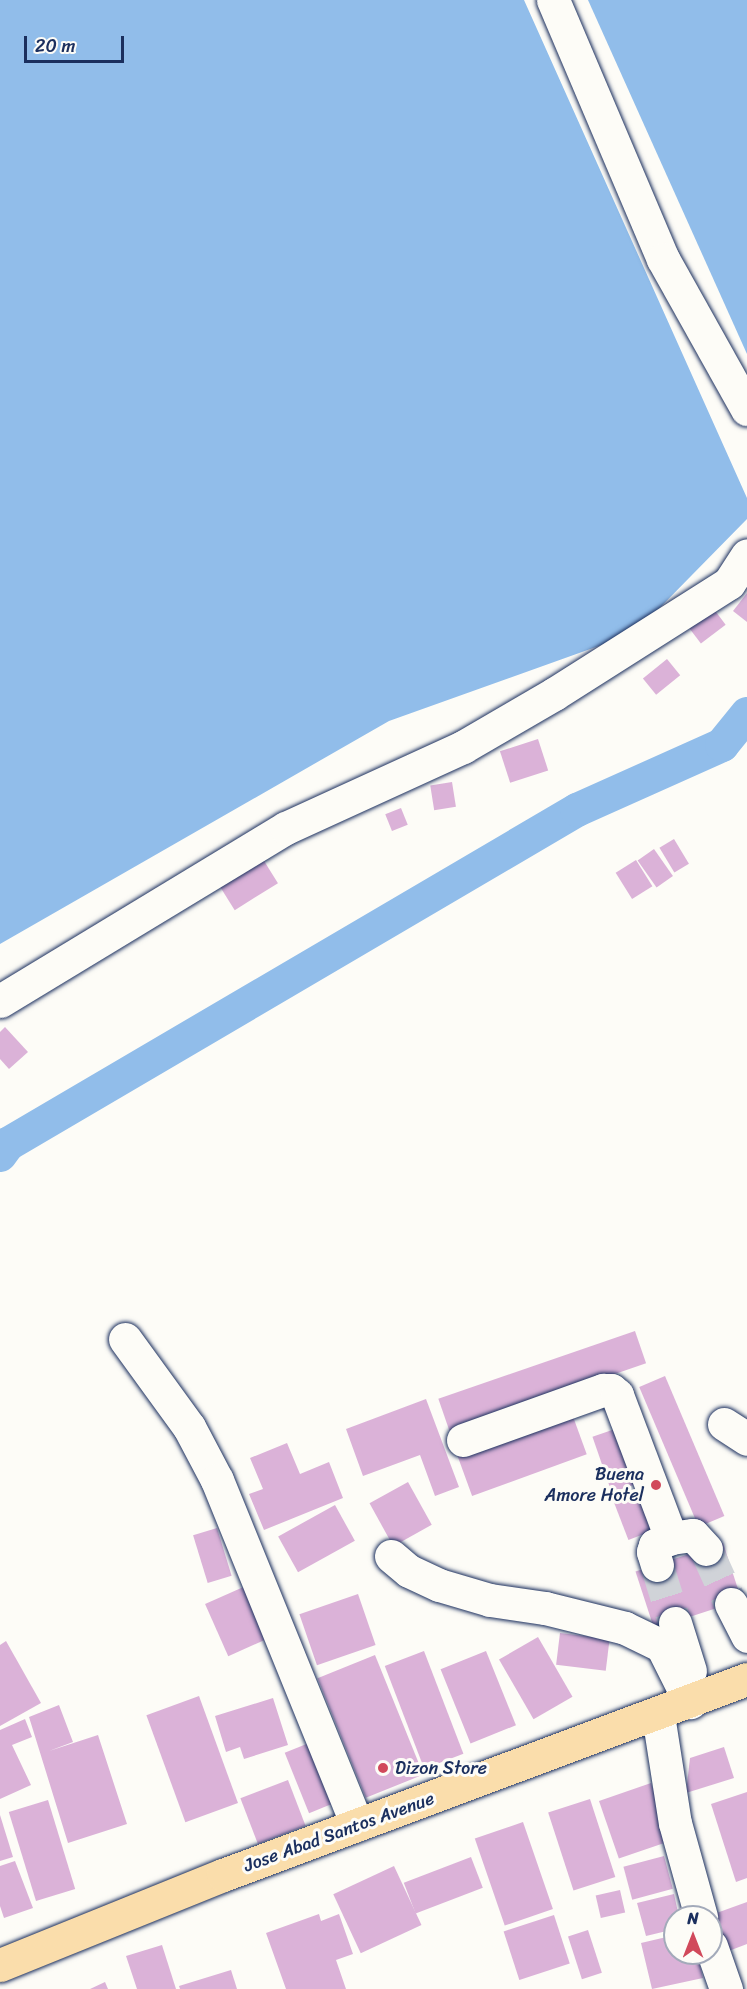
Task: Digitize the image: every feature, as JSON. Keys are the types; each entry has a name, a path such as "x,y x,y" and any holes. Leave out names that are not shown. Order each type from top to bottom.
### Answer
{"highway":[{"name":"Jose Abad Santos Avenue","path":"0,1965 357,1825 658,1715 747,1679"}],"street":[{"path":"553,0 663,259 747,409"},
{"path":"0,1001 286,828 463,747 554,694 729,584 747,555"},
{"path":"125,1339 189,1427 217,1480 357,1825"},
{"path":"463,1440 603,1390 611,1390 617,1395 664,1552 693,1535 706,1549"},
{"path":"391,1556 410,1571 439,1585 490,1600 545,1608 625,1628 662,1646 695,1700"},
{"path":"731,1604 747,1636"},
{"path":"675,1623 695,1700"},
{"path":"658,1715 675,1823 698,1905"},
{"path":"718,1965 726,1989"}],"water":[{"path":"0,0 524,0 747,498 747,519 635,633 389,721 0,944"},
{"path":"588,0 747,0 747,354"}],"building":[{"path":"747,593 747,622 733,611"},
{"path":"713,608 726,625 701,643 688,627"},
{"path":"667,659 680,675 656,695 643,679"},
{"path":"538,739 548,770 510,783 500,751"},
{"path":"452,782 456,807 434,810 430,785"},
{"path":"401,808 408,825 392,831 385,814"},
{"path":"674,839 689,864 674,873 659,848"},
{"path":"654,849 673,876 657,888 638,860"},
{"path":"261,856 278,883 235,910 218,883"},
{"path":"636,860 652,886 632,899 616,873"},
{"path":"5,1027 28,1052 9,1069 0,1059 0,1032"},
{"path":"635,1331 646,1363 449,1431 438,1399"},
{"path":"665,1376 724,1516 699,1527 639,1387"},
{"path":"426,1399 459,1487 435,1496 420,1455 363,1476 346,1429"},
{"path":"571,1411 587,1454 472,1496 456,1453"},
{"path":"618,1428 637,1484 612,1493 592,1437"},
{"path":"287,1443 300,1474 329,1462 343,1498 264,1530 249,1494 263,1489 250,1458"},
{"path":"408,1482 432,1525 393,1546 370,1503"},
{"path":"636,1490 652,1531 628,1540 613,1499"},
{"path":"335,1505 355,1541 298,1572 278,1537"},
{"path":"217,1528 232,1576 208,1583 193,1535"},
{"path":"723,1543 742,1600 654,1628 636,1571"},
{"path":"248,1585 271,1637 228,1656 205,1604"},
{"path":"358,1594 376,1645 317,1665 299,1614"},
{"path":"560,1633 610,1639 606,1671 556,1665"},
{"path":"538,1637 572,1697 534,1719 499,1660"},
{"path":"6,1641 41,1703 0,1726 0,1645"},
{"path":"424,1651 463,1754 424,1769 385,1666"},
{"path":"486,1651 516,1725 471,1744 441,1669"},
{"path":"375,1655 423,1775 366,1798 318,1678"},
{"path":"199,1696 238,1803 185,1822 146,1715"},
{"path":"273,1698 288,1745 244,1759 240,1747 226,1752 215,1716"},
{"path":"59,1705 73,1742 49,1751 98,1735 127,1824 68,1843 29,1717"},
{"path":"25,1719 32,1737 12,1745 31,1785 0,1799 0,1730"},
{"path":"319,1739 343,1799 309,1813 285,1753"},
{"path":"724,1747 734,1778 686,1793 690,1758"},
{"path":"288,1780 306,1826 258,1844 240,1798"},
{"path":"651,1783 671,1841 619,1859 599,1801"},
{"path":"747,1792 747,1878 736,1882 711,1804"},
{"path":"590,1799 615,1877 573,1891 548,1813"},
{"path":"48,1800 75,1889 36,1901 9,1812"},
{"path":"0,1815 13,1857 0,1861"},
{"path":"523,1822 553,1909 505,1926 475,1839"},
{"path":"664,1856 673,1889 632,1900 623,1867"},
{"path":"471,1857 483,1888 416,1914 404,1883"},
{"path":"15,1861 33,1908 4,1918 0,1906 0,1866"},
{"path":"394,1866 421,1925 361,1953 333,1894"},
{"path":"620,1890 625,1912 601,1918 596,1896"},
{"path":"674,1894 676,1905 663,1905 663,1932 646,1936 637,1903"},
{"path":"747,1902 747,1944 726,1952 723,1945 723,1911"},
{"path":"319,1914 321,1921 339,1914 353,1954 336,1960 346,1989 286,1989 266,1933"},
{"path":"554,1915 570,1964 519,1980 504,1931"},
{"path":"588,1930 602,1973 582,1979 568,1936"},
{"path":"663,1938 663,1965 700,1965 703,1978 652,1989 641,1943"},
{"path":"162,1945 176,1989 137,1989 126,1956"},
{"path":"231,1970 237,1989 180,1989 179,1986"},
{"path":"105,1982 108,1989 90,1989"}],"waterway":[{"path":"0,1155 8,1144 577,810 722,745 747,714"}],"tunnel":[{"path":"706,1549 731,1604"},
{"path":"657,1565 675,1623"}],"place":[{"name":"Buena Amore Hotel","path":"656,1485"},
{"name":"Dizon Store","path":"383,1768"}]}
